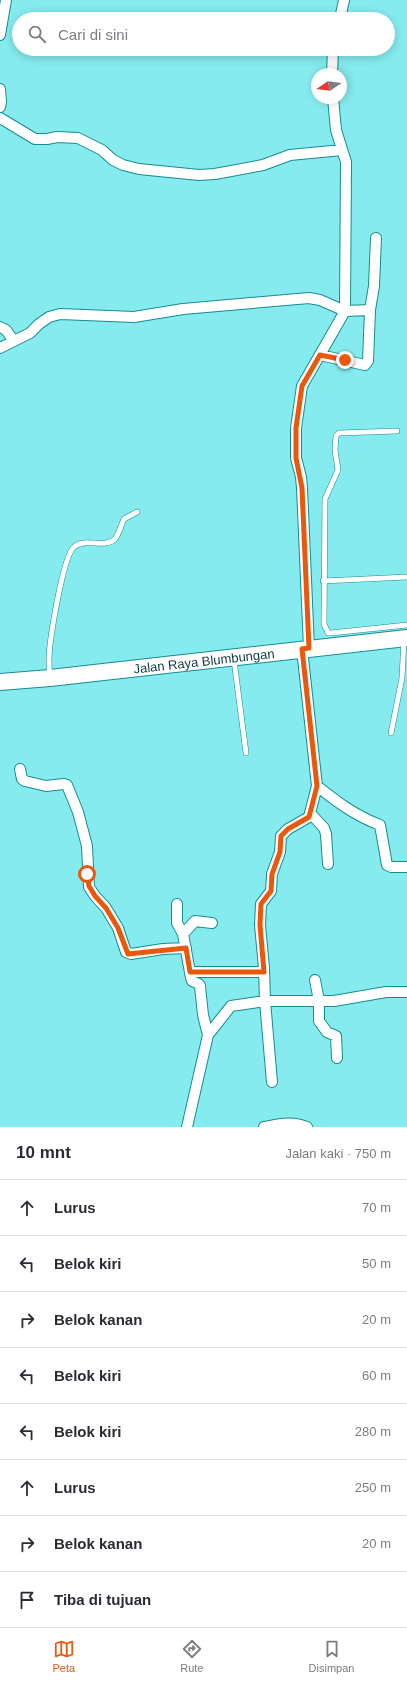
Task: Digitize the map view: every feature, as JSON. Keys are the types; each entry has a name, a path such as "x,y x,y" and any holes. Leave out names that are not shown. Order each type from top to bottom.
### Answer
{"main road":[{"name":"Jalan Raya Blumbungan","path":"0,682 50,678 306,649 406,634"}],"street":[{"path":"0,35 6,0"},
{"path":"341,12 344,0"},
{"path":"332,68 333,56"},
{"path":"0,89 0,108"},
{"path":"272,1082 260,925 261,904 271,891 272,874 280,852 281,836 288,829 310,814 317,786 306,649 302,488 296,458 296,428 302,386 345,311 346,162 336,130 334,104"},
{"path":"0,118 35,139 57,137 78,138 102,150 113,160 123,165 145,170 200,175 215,174 263,165 290,155 342,150"},
{"path":"320,355 365,365 368,361 370,310 374,286 376,238"},
{"path":"0,348 30,333 49,317 60,314 117,317 142,316 183,309 309,298 315,298 345,311 370,310"},
{"path":"0,327 6,330 14,341"},
{"path":"20,769 22,779 25,781 46,786 67,785 78,812 87,846 89,886 95,896 106,908 118,928 126,952 131,954 163,949 186,948"},
{"path":"317,786 364,819 380,825 387,865 391,867 407,867"},
{"path":"310,814 324,828 326,834 328,864"},
{"path":"177,904 177,923 183,934 192,981 197,982 200,986 202,1015 208,1035"},
{"path":"183,934 195,921 212,923"},
{"path":"190,972 264,972"},
{"path":"315,980 319,1021 327,1032 337,1037 337,1058"},
{"path":"187,1127 208,1035 231,1006 265,1001 344,1000 386,992 407,992"},
{"path":"264,1127 286,1122 300,1124 307,1127"}],"lane":[{"path":"391,733 402,678 406,634 328,633 324,624 325,499 338,470 335,450 336,436 339,433 397,431"},
{"path":"50,678 49,659 57,606 69,552 76,545 81,543 106,543 113,541 117,537 124,519 137,512"},
{"path":"324,581 407,577"},
{"path":"234,657 246,753"}],"route":[{"path":"87,874 89,886 95,896 106,908 118,928 128,954 163,949 186,948 190,972 264,972 260,925 261,904 271,891 272,874 280,852 281,836 288,829 309,817 317,786 302,649 309,648 302,488 296,458 296,428 300,397 302,386 320,355 345,360"}]}
